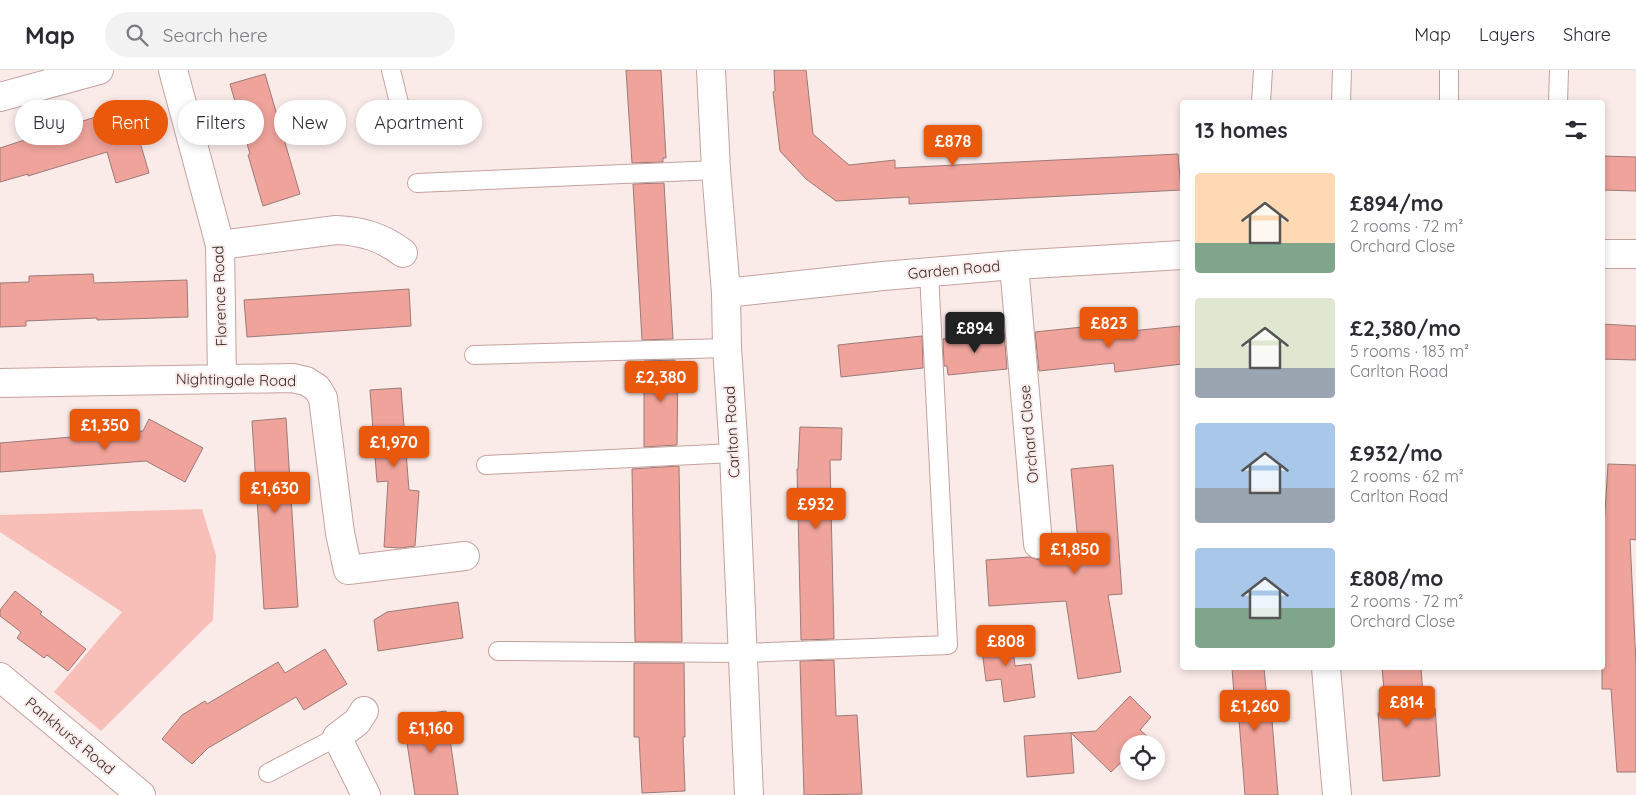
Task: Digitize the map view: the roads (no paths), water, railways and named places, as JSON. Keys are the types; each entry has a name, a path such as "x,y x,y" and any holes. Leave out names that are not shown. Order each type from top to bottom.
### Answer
{"street":[{"path":"0,97 99,70"},
{"name":"Florence Road","path":"173,70 220,245 222,378"},
{"name":"Carlton Road","path":"711,70 716,170 726,294 749,795"},
{"path":"220,245 336,230 372,235 389,242 403,253"},
{"path":"1605,254 1636,254"},
{"name":"Garden Road","path":"726,294 883,276 1014,265 1180,255"},
{"name":"Orchard Close","path":"1014,265 1038,544"},
{"name":"Nightingale Road","path":"0,383 222,378 292,378 306,381 317,388 323,398 340,533 348,570 464,556"},
{"path":"1326,670 1337,795"},
{"name":"Pankhurst Road","path":"0,677 140,795"},
{"path":"364,711 357,722 337,737 366,795"}],"lane":[{"path":"392,70 398,100"},
{"path":"1262,100 1263,70"},
{"path":"1341,100 1342,70"},
{"path":"1449,70 1449,100"},
{"path":"1558,100 1559,70"},
{"path":"417,183 716,170"},
{"path":"498,651 742,653 948,645 929,273"},
{"path":"474,355 727,348"},
{"path":"486,465 734,453"},
{"path":"268,773 337,737"}]}
